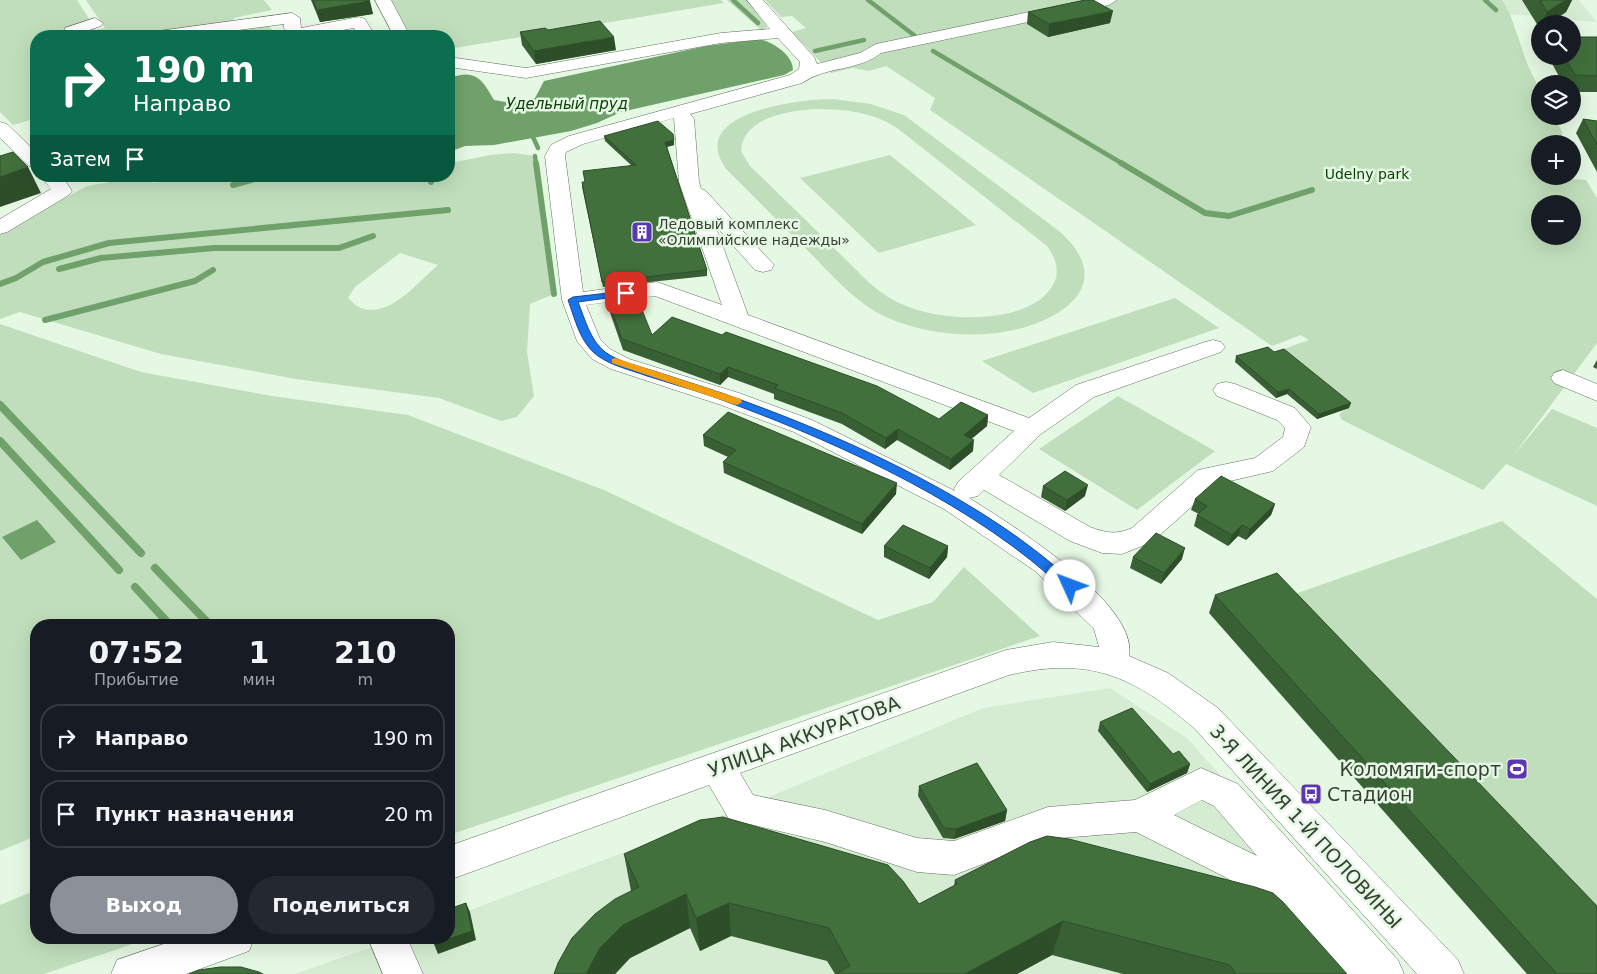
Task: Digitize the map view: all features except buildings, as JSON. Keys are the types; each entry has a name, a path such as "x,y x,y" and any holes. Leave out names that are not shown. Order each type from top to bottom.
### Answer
{"street":[{"path":"383,0 399,30"},
{"path":"755,0 808,61 809,66 806,72"},
{"path":"1109,0 936,38 876,49 866,56 806,72 796,79 581,138 562,147 554,156 572,291 589,341 607,357 620,364 730,399 803,426 954,502 1003,533 1045,563 1105,621 1112,634 1115,648 1112,663"},
{"path":"203,30 292,18 292,28 294,30"},
{"path":"319,30 359,22 364,30"},
{"path":"76,30 95,23"},
{"path":"455,63 526,73 721,38 782,33"},
{"path":"517,90 526,73"},
{"path":"678,112 685,119 685,145 690,184 738,319"},
{"path":"0,128 30,156"},
{"path":"0,228 62,191 56,182"},
{"path":"690,184 763,264"},
{"path":"572,291 657,289 1032,428"},
{"path":"954,502 1032,428 1085,390 1213,347"},
{"path":"1563,378 1597,393"},
{"path":"981,476 1080,534 1102,543 1122,544 1142,535 1208,477 1263,464 1295,441 1298,427 1286,414 1226,390"},
{"name":"УЛИЦА АККУРАТОВА","path":"455,861 1006,663 1058,654 1086,656 1112,663 1162,684"},
{"name":"3-Я ЛИНИЯ 1-Й ПОЛОВИНЫ","path":"1162,684 1186,700 1206,718 1444,974"},
{"path":"718,767 742,808 825,826 917,855 954,858 1048,823 1139,816 1201,783 1226,795 1384,974"},
{"path":"1139,816 1240,866 1305,909 1352,974"},
{"path":"131,974 218,944"},
{"path":"390,944 404,974"}],"shaded area":[{"path":"1502,0 1579,0 1597,22 1581,21 1581,15 1531,16 1510,14"},
{"path":"1110,688 1187,738 1397,974 295,974 381,944 455,944 455,916 742,808 983,708"}],"green space":[{"path":"0,0 77,0 91,22 69,30 30,30 30,120 13,125 0,112"},
{"path":"86,0 264,0 272,10 234,18 230,24 174,30 96,30 105,28"},
{"path":"391,0 721,0 724,3 455,48 455,30 407,30"},
{"path":"727,0 748,0 768,25 761,30"},
{"name":"Udelny park","path":"765,0 1502,0 1510,14 1532,75 1531,125 1558,125 1562,132 1562,135 1531,135 1531,185 1581,185 1581,180 1586,180 1597,198 1597,343 1513,456 1552,409 1597,428 1597,506 1506,464 1483,490 1342,420 1339,414 1349,407 1278,351 1309,340 1301,335 1272,346 930,110 935,98 886,66 869,71 853,68 831,73 792,32 806,28 792,16 781,17"},
{"path":"268,25 273,30 228,30"},
{"path":"94,27 96,30 83,30"},
{"path":"833,99 871,104 904,115 1059,231 1078,253 1084,272 1081,289 1070,304 1053,316 1009,331 986,334 960,334 935,332 898,322 875,311 855,297 728,171 718,151 720,135 732,123 750,113 773,106","holes":["826,109 858,112 878,118 897,128 1047,246 1054,258 1057,270 1052,287 1042,298 1029,306 1006,314 978,317 938,315 925,312 900,303 875,288 750,166 741,151 744,140 750,130 758,123 781,114"]},
{"path":"514,153 535,156 554,294 530,304 527,352 534,396 517,417 501,421 439,398 296,379 161,354 20,312 0,319 0,234 87,186 110,182 455,182 455,162 490,155","holes":["400,253 438,265 414,288 395,302 374,310 357,306 348,298 355,287"]},
{"path":"890,155 976,225 879,253 800,178"},
{"path":"1175,298 1219,328 1033,393 982,361"},
{"path":"0,324 141,372 272,396 408,415 604,490 878,620 933,602 964,567 1040,636 455,833 455,619 30,619 30,838 0,851"},
{"path":"1118,396 1215,451 1137,510 1039,449"},
{"name":"Коломяги-спорт","path":"1502,521 1597,599 1597,937 1278,600"},
{"path":"30,892 30,944 132,944 44,974 0,974 0,905"}],"water":[{"name":"Удельный пруд","path":"759,39 770,43 786,54 790,59 793,70 784,75 621,112 597,123 571,131 494,145 465,146 455,150 455,76 465,74 476,77 485,86 494,100 511,103 535,98 544,81 706,46"},
{"path":"37,520 56,542 21,560 2,537"}],"waterway":[{"path":"733,0 758,23"},
{"path":"868,0 919,39"},
{"path":"1485,0 1496,10"},
{"path":"815,51 864,40"},
{"path":"933,51 1123,164"},
{"path":"533,137 538,148"},
{"path":"535,156 536,164"},
{"path":"536,163 554,294"},
{"path":"1121,163 1205,213 1229,216 1312,190"},
{"path":"233,185 244,182"},
{"path":"0,284 16,278 43,262 109,243 448,210"},
{"path":"59,269 101,258 214,248 339,248 373,236"},
{"path":"45,320 195,281 213,270"},
{"path":"0,405 141,553"},
{"path":"0,441 119,570"},
{"path":"155,568 204,619"},
{"path":"135,587 164,619"}],"slow traffic":[{"path":"615,361 737,402"}],"place":[{"name":"Ледовый комплекс «Олимпийские надежды»","path":"642,232"},
{"name":"Коломяги-спорт","path":"1517,769"},
{"name":"Стадион","path":"1311,794"}],"route":[{"path":"626,293 573,300 589,341 601,354 620,364 730,399 803,426 862,454 954,502 1003,533 1045,563 1070,586"}]}
